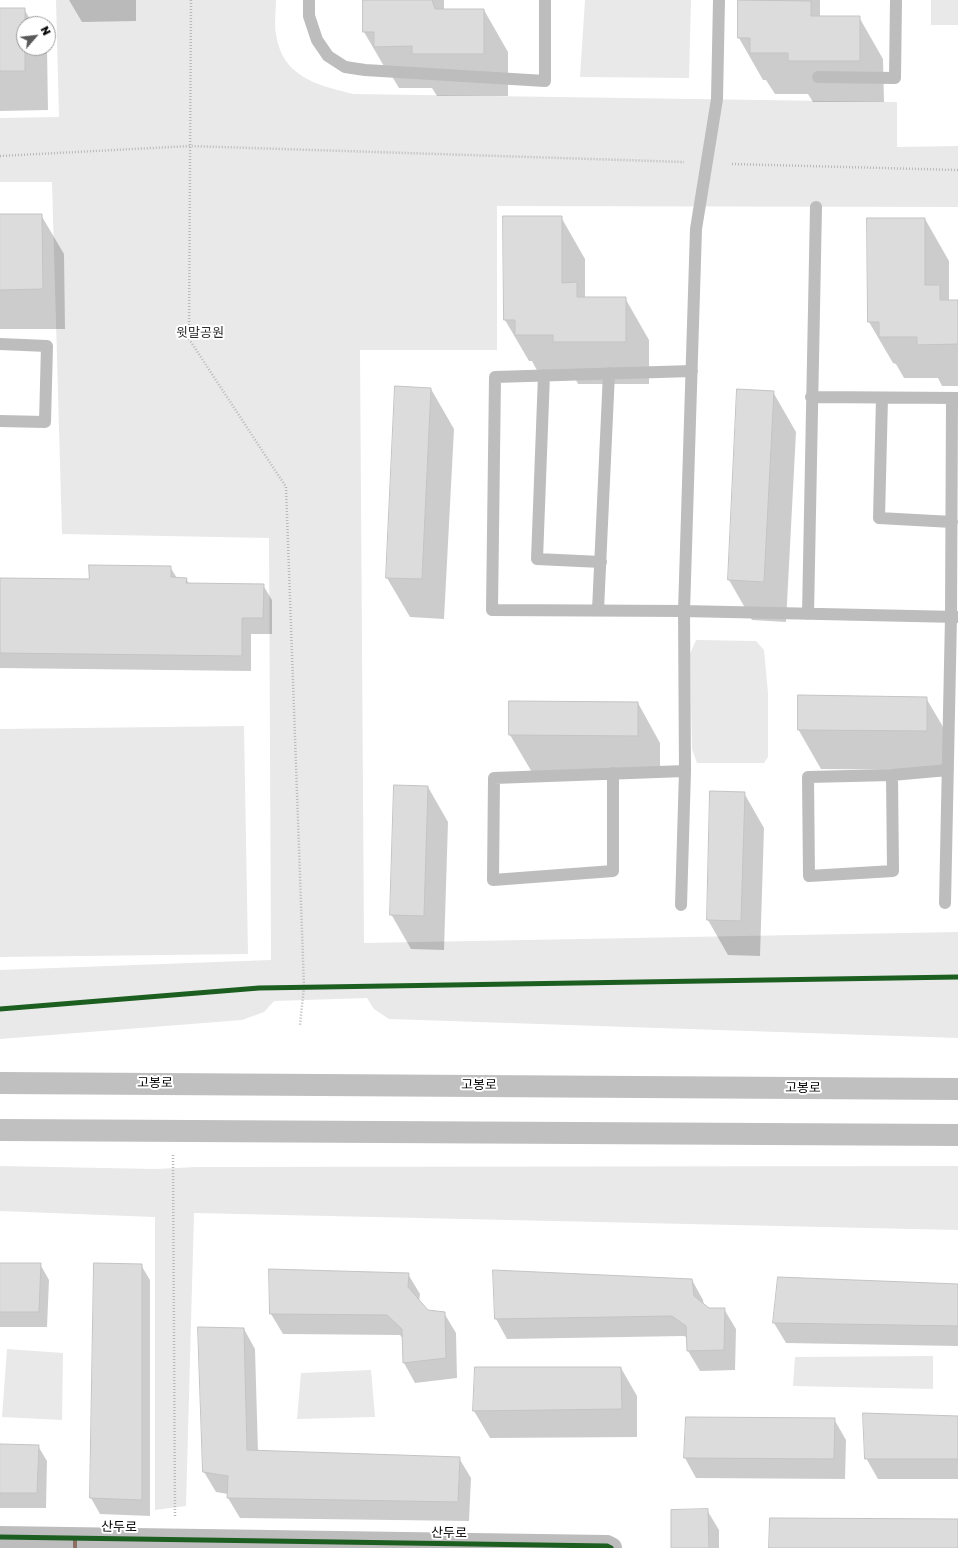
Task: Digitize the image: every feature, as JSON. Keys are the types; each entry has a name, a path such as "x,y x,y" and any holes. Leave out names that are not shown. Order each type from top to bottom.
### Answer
{"main road":[{"name":"고봉로","path":"0,1083 206,1083 958,1089"},
{"path":"0,1130 958,1135"}],"street":[{"name":"산두로","path":"0,1537 75,1543 599,1546 611,1548"}],"lane":[{"path":"309,0 308,16 317,40 328,56 345,67 365,70 545,81 545,0"},
{"path":"681,905 685,771 684,611 696,229 716,99 719,0"},
{"path":"818,77 895,78 896,0"},
{"path":"808,614 811,397 816,206"},
{"path":"0,344 47,346 45,422 0,421"},
{"path":"692,371 495,377 492,610 684,611 955,617"},
{"path":"598,610 609,373"},
{"path":"544,375 538,559 601,562"},
{"path":"811,397 955,398 952,522 955,617 948,770 945,904"},
{"path":"882,398 879,518 952,522"},
{"path":"892,775 893,871 809,876 808,777 892,775 948,770"},
{"path":"613,773 613,872 493,880 494,778 613,773 685,771"}],"path":[{"path":"191,0 189,339 286,487 304,987 300,1025"},
{"path":"0,156 190,146 684,162"},
{"path":"732,164 958,170"},
{"path":"296,987 312,987"},
{"path":"173,1152 175,1519"}],"green space":[{"name":"윗말공원","path":"56,0 276,0 276,34 280,49 294,70 303,77 314,82 353,94 897,102 897,147 958,146 958,207 497,206 497,350 360,350 364,943 958,932 958,1038 389,1019 374,1009 367,998 274,1001 264,1012 242,1020 0,1039 0,970 271,960 269,538 62,534 52,182 0,182 0,118 59,117"},
{"path":"585,0 691,0 689,78 580,77"},
{"path":"931,0 958,0 958,25 931,25"},
{"path":"696,640 756,641 764,650 768,693 768,757 764,763 697,763 692,749 690,654"},
{"path":"244,726 248,954 0,957 0,729"},
{"path":"0,1166 156,1169 196,1167 958,1166 958,1230 194,1213 186,1506 155,1510 155,1217 0,1211"},
{"path":"7,1349 63,1353 62,1420 2,1417"},
{"path":"933,1356 933,1389 793,1386 795,1357"},
{"path":"371,1370 375,1417 297,1419 301,1373"}],"building":[{"path":"363,0 432,0 435,9 484,9 484,54 412,54 412,46 374,47 374,32 363,32"},
{"path":"738,0 811,1 811,16 860,16 860,61 788,61 788,53 750,53 750,38 738,38"},
{"path":"0,8 25,8 25,16 16,16 16,56 25,56 25,71 0,71"},
{"path":"0,214 42,214 43,289 0,290"},
{"path":"503,216 562,216 562,283 577,282 577,297 626,297 626,342 553,342 553,335 515,335 515,320 504,320"},
{"path":"867,218 925,218 925,285 940,285 940,300 958,300 958,344 917,345 917,337 879,337 879,322 868,322"},
{"path":"395,386 431,388 422,579 386,578"},
{"path":"737,389 774,391 764,582 728,580"},
{"path":"89,565 171,566 171,577 187,578 186,583 264,584 263,618 242,618 242,656 0,653 0,578 89,579"},
{"path":"798,695 927,697 927,731 798,730"},
{"path":"509,701 638,702 638,736 509,735"},
{"path":"394,785 428,786 424,916 390,915"},
{"path":"710,791 745,792 741,921 707,920"},
{"path":"0,1263 41,1263 39,1312 0,1312"},
{"path":"94,1263 142,1264 142,1500 90,1498"},
{"path":"269,1269 409,1273 408,1287 428,1310 445,1312 446,1358 403,1363 402,1329 387,1315 270,1314"},
{"path":"493,1270 692,1279 694,1296 709,1308 725,1308 724,1350 687,1351 686,1326 672,1316 495,1319"},
{"path":"778,1277 958,1284 958,1326 773,1323"},
{"path":"198,1327 244,1328 247,1450 460,1457 458,1502 227,1498 228,1476 203,1472"},
{"path":"475,1367 621,1367 622,1409 473,1411"},
{"path":"863,1413 958,1416 958,1459 865,1459"},
{"path":"686,1417 835,1418 834,1459 684,1458"},
{"path":"0,1444 39,1445 37,1493 0,1493"},
{"path":"708,1509 709,1548 671,1548 671,1510"},
{"path":"770,1518 958,1519 958,1548 769,1548"}],"marked path":[{"path":"75,1538 75,1548"}],"cycle path":[{"path":"0,1009 259,988 958,977"},
{"path":"0,1537 607,1546 611,1548"}]}
